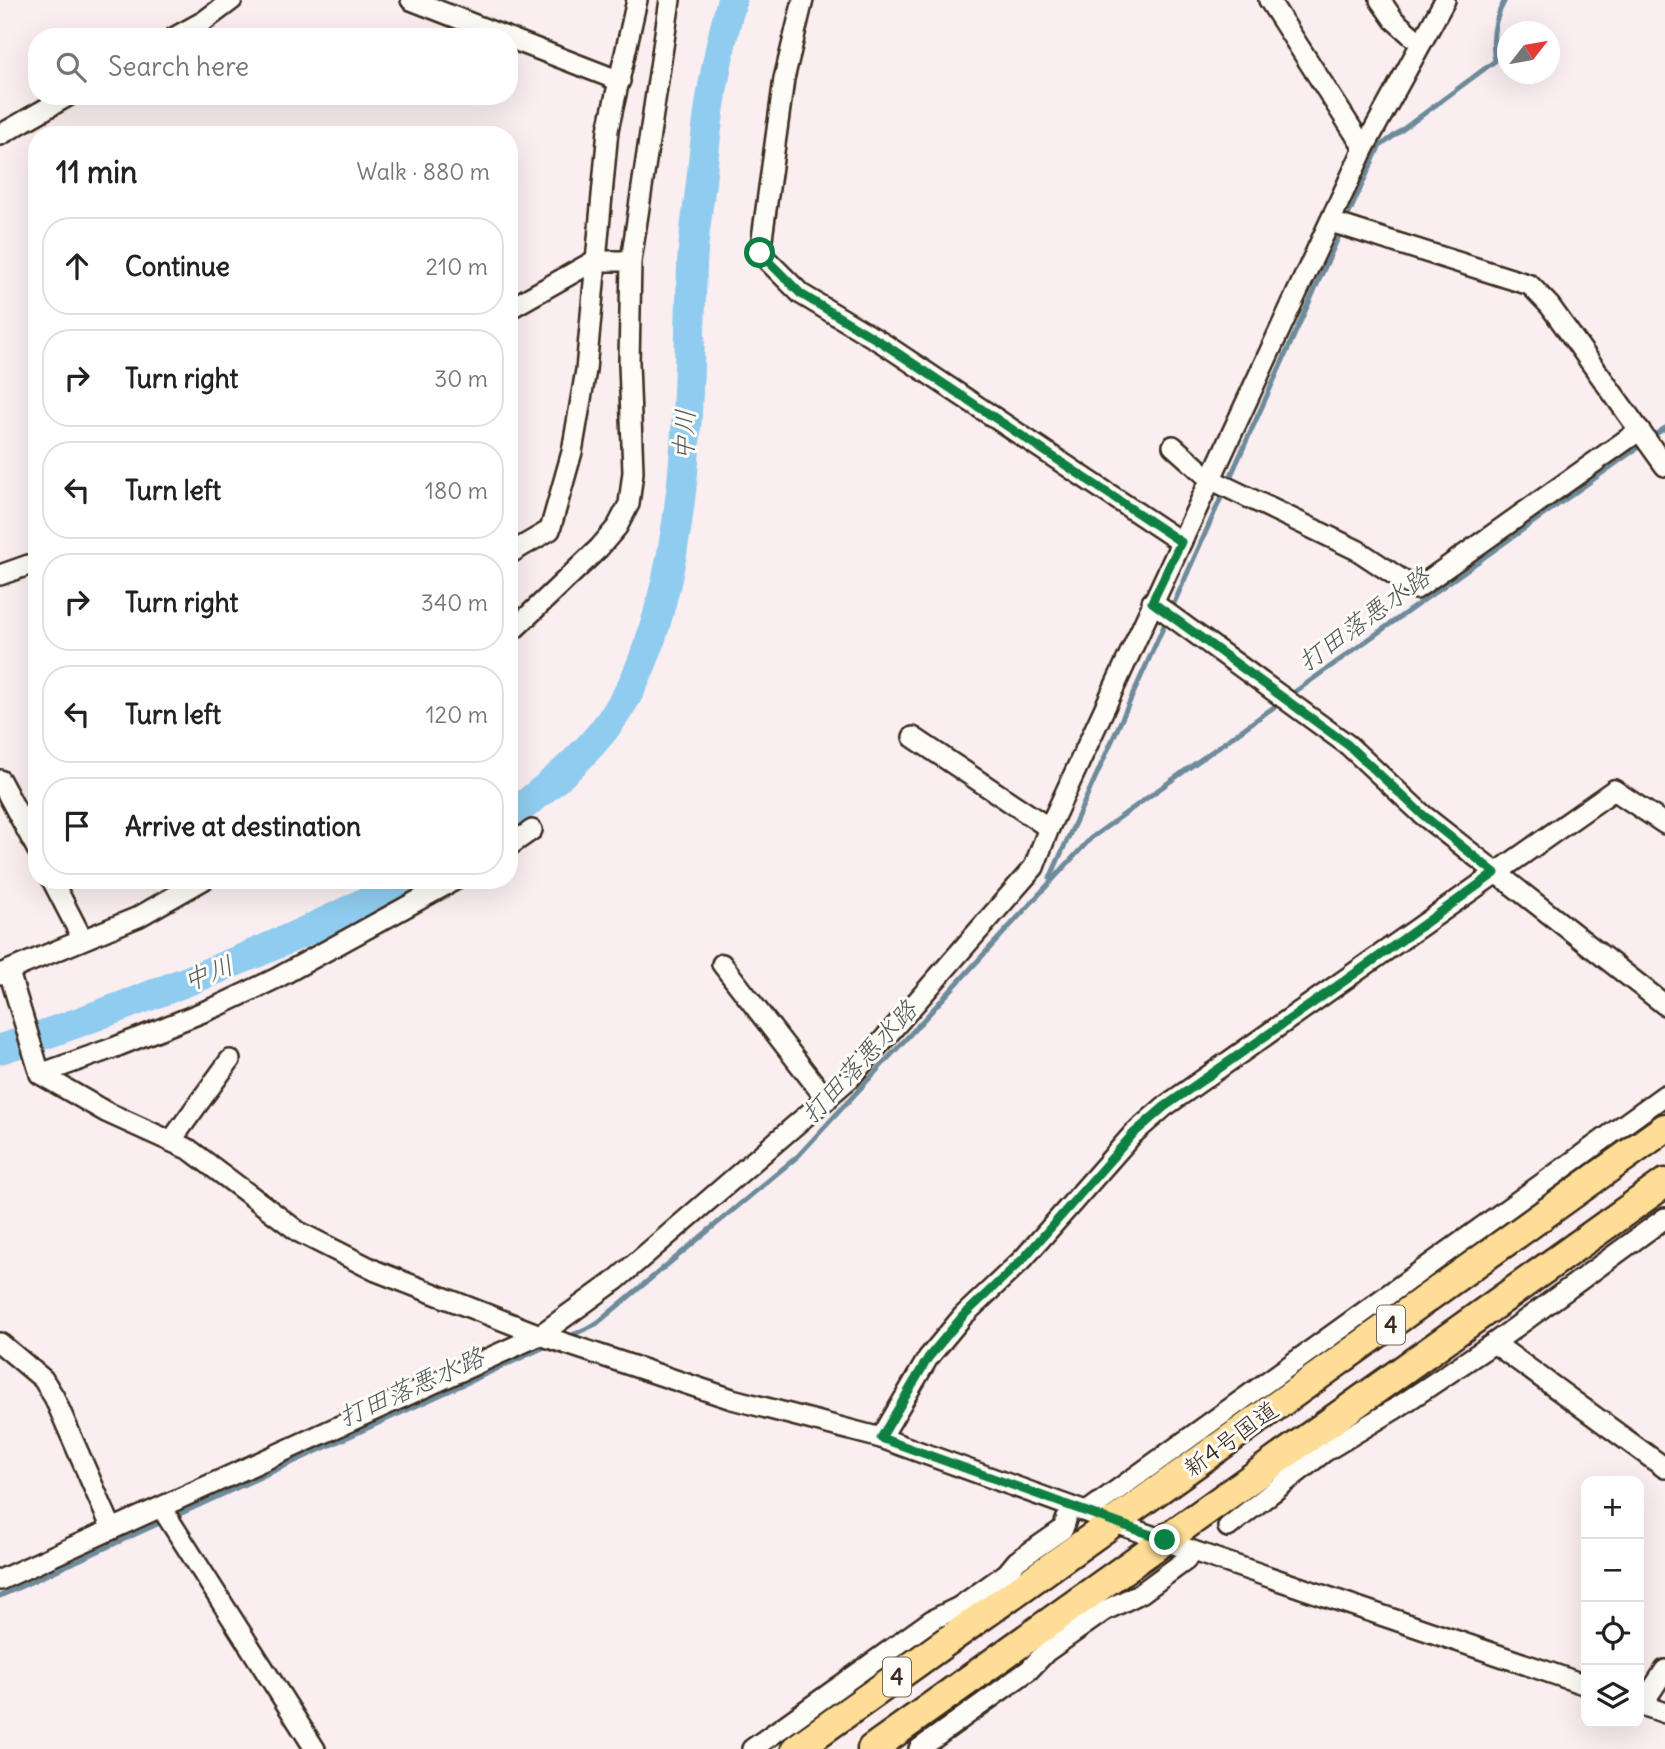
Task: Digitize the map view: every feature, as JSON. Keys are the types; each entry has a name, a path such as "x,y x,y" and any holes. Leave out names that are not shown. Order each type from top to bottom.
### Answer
{"highway":[{"name":"新4号国道","path":"796,1749 991,1596 1116,1521 1665,1128"},
{"name":"新4号国道","path":"872,1749 1070,1621 1165,1540 1303,1454 1665,1183"}],"street":[{"path":"208,28 232,0"},
{"path":"411,0 484,28"},
{"path":"518,549 550,530 572,452 586,370 608,130 637,0"},
{"path":"518,625 600,548 617,527 629,505 633,472 629,363 631,261 670,0"},
{"path":"803,0 784,79 760,253 801,294 884,344 1181,542"},
{"path":"1269,0 1364,148"},
{"path":"1380,0 1394,20 1420,43"},
{"path":"0,1580 540,1335 616,1280 850,1078 1034,867 1049,828 1152,602 1364,148 1445,0"},
{"path":"518,41 620,81"},
{"path":"0,135 52,105"},
{"path":"1331,222 1530,285 1550,306 1665,466"},
{"path":"518,304 594,261 631,261"},
{"path":"1173,446 1210,479 1357,550 1416,589 1640,430"},
{"path":"0,575 28,565"},
{"path":"1152,602 1348,745 1423,815 1665,1005"},
{"path":"913,737 1049,828"},
{"path":"0,780 28,821"},
{"path":"881,1438 928,1358 963,1316 1023,1259 1133,1134 1164,1107 1614,790 1665,824"},
{"path":"518,840 532,830"},
{"path":"57,889 82,938"},
{"path":"187,889 138,917 82,938 4,973 40,1074 106,1112 190,1150 299,1232 376,1271 540,1335 732,1399 881,1438 1165,1540 1581,1683"},
{"path":"40,1074 218,1006 276,978 439,889"},
{"path":"722,964 827,1100"},
{"path":"171,1141 230,1060"},
{"path":"1088,1511 1665,1095"},
{"path":"1228,1527 1265,1500 1303,1454 1494,1343 1665,1218"},
{"path":"0,1343 43,1379 112,1529"},
{"path":"1494,1343 1665,1468"},
{"path":"161,1507 315,1749"},
{"path":"752,1749 932,1620 991,1596 1017,1561 1063,1529 1066,1520"},
{"path":"919,1749 1029,1670 1070,1621 1104,1611 1141,1593 1186,1560"},
{"path":"1644,1699 1665,1670"},
{"path":"1644,1705 1665,1713"}],"waterway":[{"name":"中川","path":"518,810 574,763 615,715 638,674 658,615 678,520 686,436 693,256 706,136 716,68 732,0"},
{"path":"1228,482 1379,147 1495,61 1494,30 1505,0"},
{"name":"打田落悪水路","path":"1650,438 1665,428"},
{"name":"打田落悪水路","path":"1289,696 1643,444"},
{"path":"1171,610 1224,491"},
{"path":"1050,878 1167,619"},
{"name":"打田落悪水路","path":"568,1337 596,1324 798,1156 1091,838 1281,702"},
{"name":"中川","path":"0,1049 102,1014 240,960 390,889"},
{"name":"打田落悪水路","path":"173,1517 549,1345"},
{"name":"打田落悪水路","path":"0,1596 164,1521"}],"route":[{"path":"760,253 801,294 884,344 1181,542 1152,602 1348,745 1423,815 1495,873 1164,1107 1133,1134 1023,1259 963,1316 928,1358 881,1438 1165,1540"}]}
